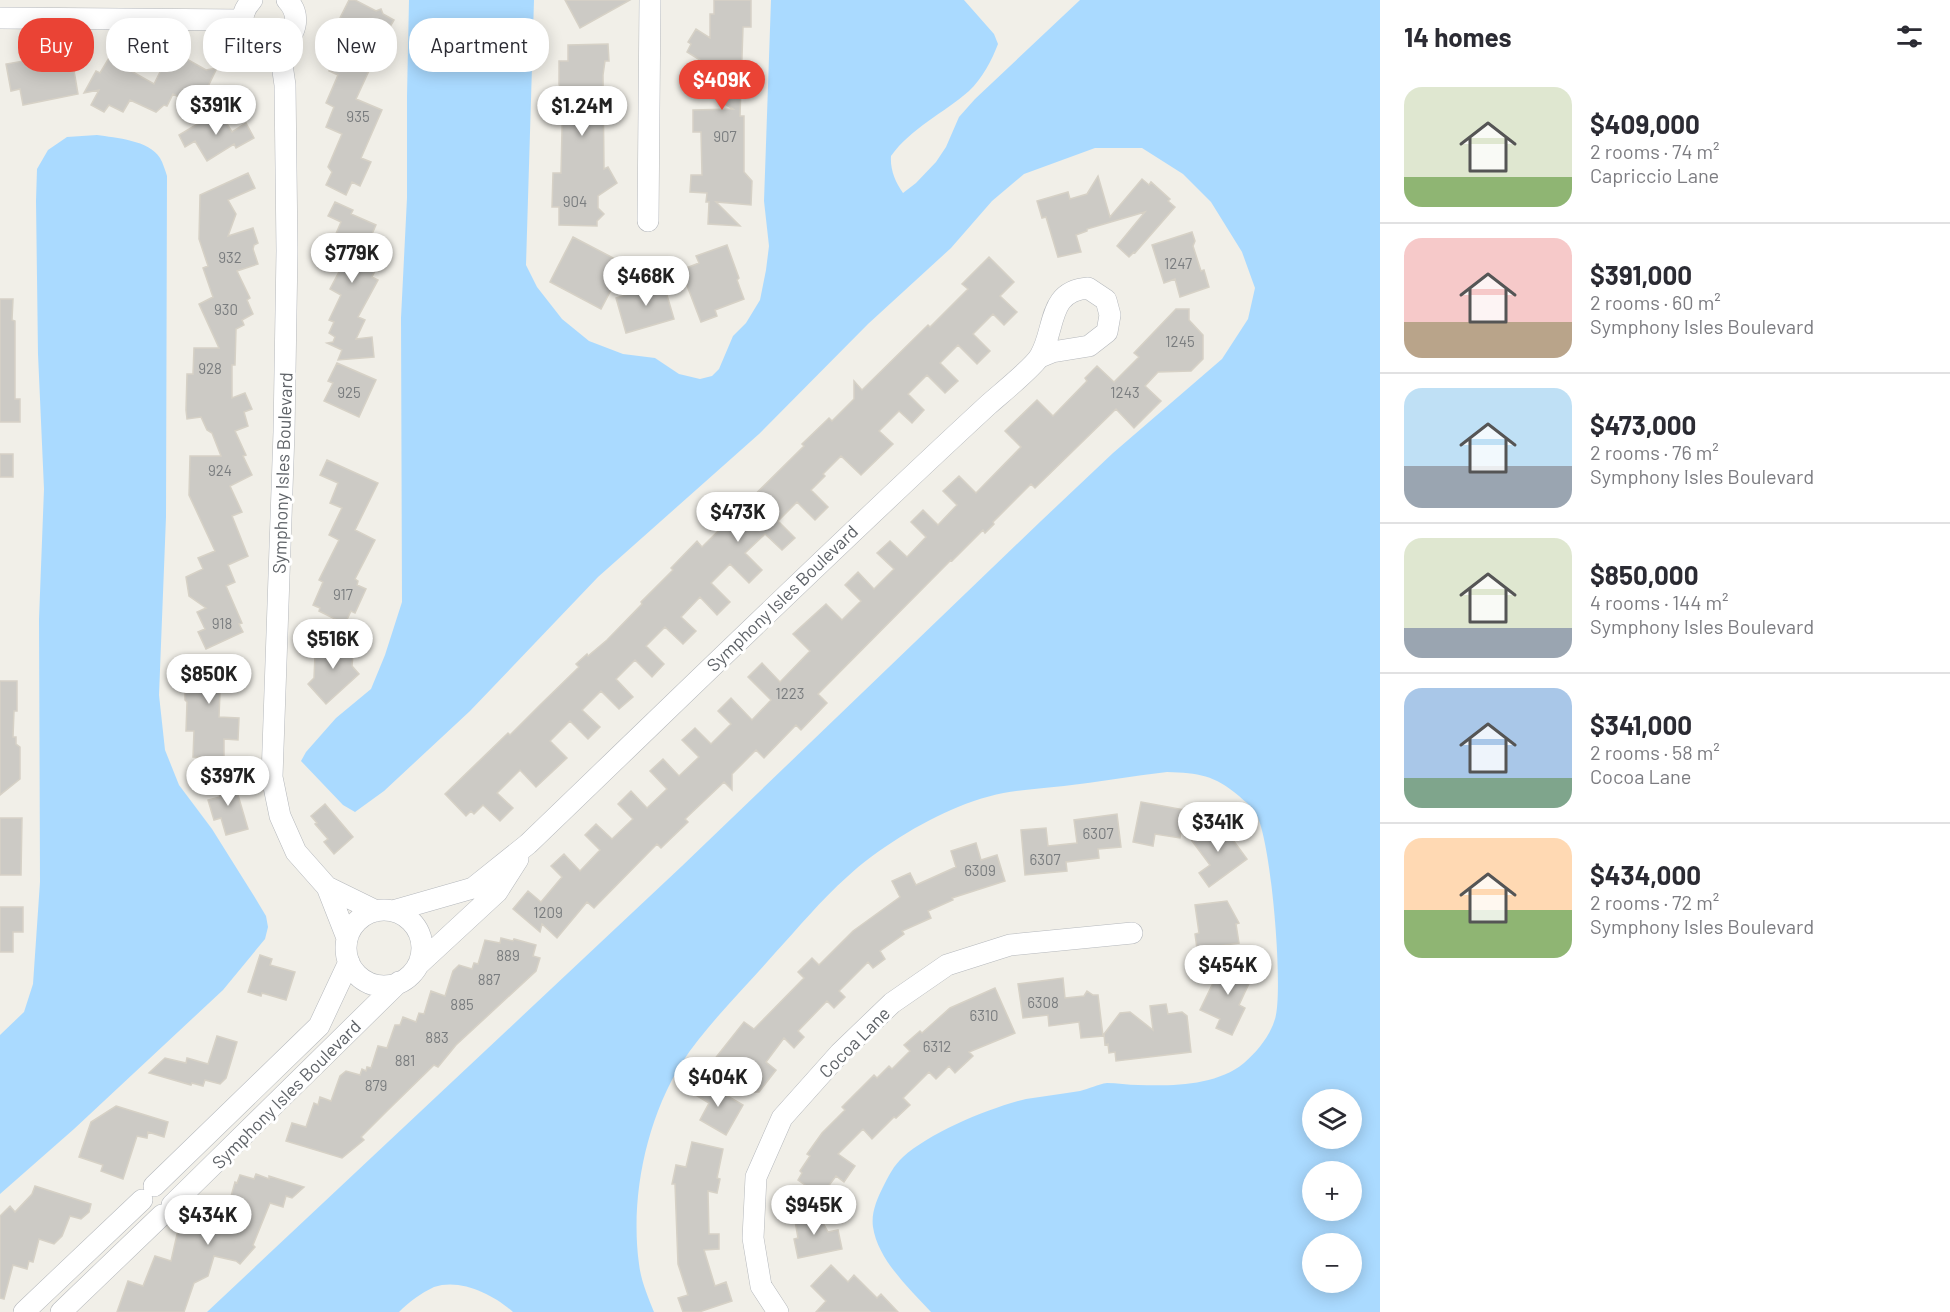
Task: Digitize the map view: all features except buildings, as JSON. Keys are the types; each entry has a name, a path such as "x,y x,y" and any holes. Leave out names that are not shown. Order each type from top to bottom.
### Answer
{"street":[{"path":"243,18 246,7 252,0"},
{"path":"287,0 294,10 294,18"},
{"path":"648,221 650,0"},
{"path":"0,18 203,20"},
{"name":"Symphony Isles Boulevard","path":"283,72 287,251 284,432 272,777 280,816 296,852 327,887 347,938"},
{"name":"Symphony Isles Boulevard","path":"24,1312 319,1026 349,962 346,950 347,938 351,928 358,920 473,888 528,844 850,533 1040,357"},
{"name":"Symphony Isles Boulevard","path":"61,1312 399,982 407,978 497,892 528,844"},
{"name":"Symphony Isles Boulevard","path":"327,887 410,920 418,930 422,941 422,953 418,965"},
{"name":"Cocoa Lane","path":"778,1312 760,1286 753,1238 756,1177 782,1118 840,1053 892,1003 947,965 1010,945 1132,933"},
{"path":"349,962 364,980 376,985 388,986 399,982"},
{"path":"148,1193 166,1189 171,1196 167,1210"}],"water":[{"path":"409,0 534,0 533,18 409,18 409,72 532,72 526,265 537,287 562,319 589,341 623,354 655,358 679,374 700,379 712,376 719,369 733,336 746,323 760,300 766,270 769,246 764,201 771,0 964,0 994,34 998,44 986,69 974,86 908,137 891,156 891,166 903,193 936,162 946,147 959,117 975,99 1080,0 1380,0 1380,1312 931,1312 896,1273 876,1239 873,1227 874,1211 891,1171 914,1148 944,1130 1012,1103 1080,1091 1104,1084 1165,1085 1207,1080 1233,1071 1244,1063 1266,1037 1275,1019 1278,978 1271,880 1261,826 1252,807 1214,779 1197,774 1167,772 1010,792 972,802 929,820 885,847 837,886 819,904 691,1049 658,1110 644,1161 637,1213 640,1270 654,1312 513,1312 487,1294 466,1286 444,1285 424,1292 399,1312 207,1312 682,866 1113,453 1222,359 1248,319 1255,288 1242,252 1211,202 1183,174 1142,148 1095,148 1024,174 992,201 951,248 868,324 759,434 598,577 470,711 384,791 355,812 343,805 301,761 306,752 336,718 371,689 402,602 401,318 407,198"},
{"path":"97,135 132,141 148,147 160,158 167,176 166,517 159,695 165,750 179,785 212,829 254,896 266,916 268,927 265,939 223,990 74,1129 0,1194 0,1035 24,1012 33,984 40,882 39,619 44,489 38,354 37,169 48,150 67,137"}]}
